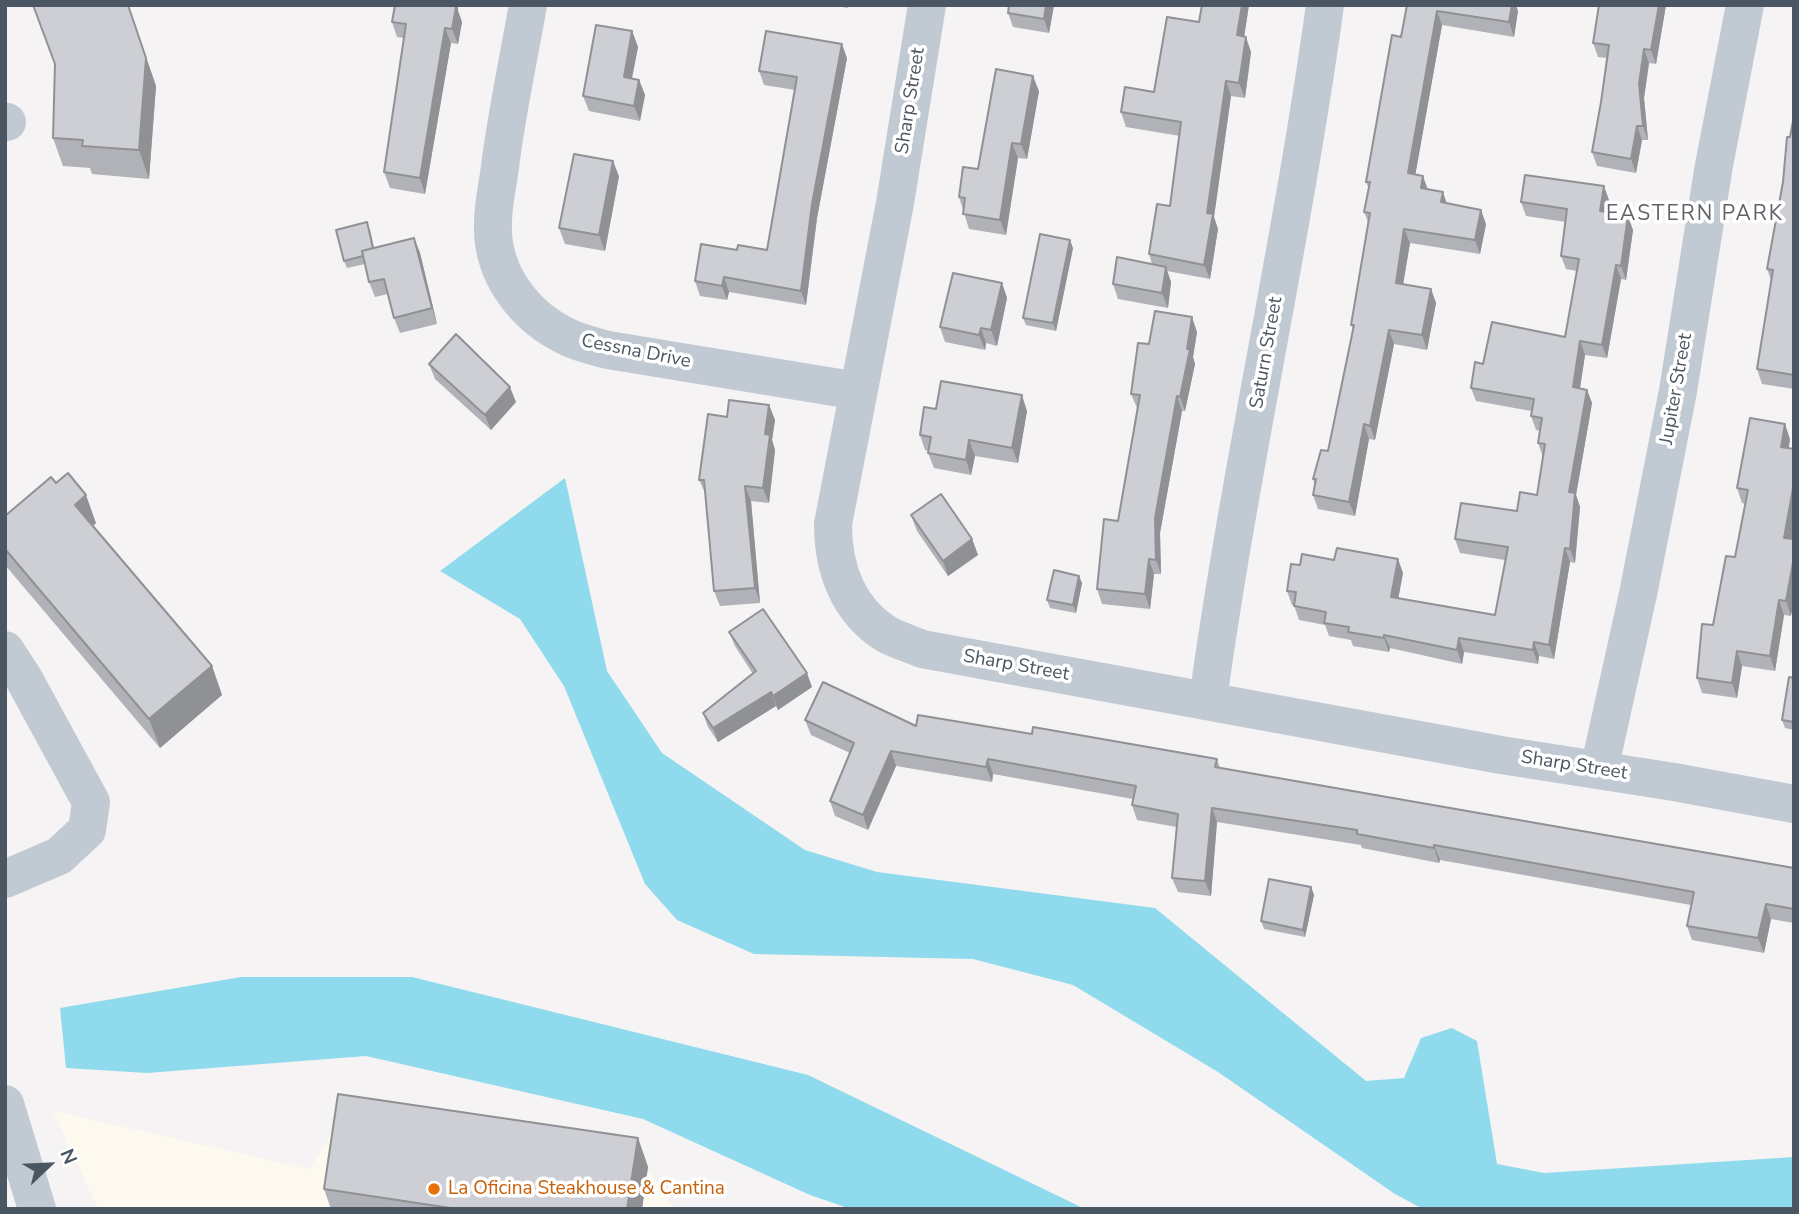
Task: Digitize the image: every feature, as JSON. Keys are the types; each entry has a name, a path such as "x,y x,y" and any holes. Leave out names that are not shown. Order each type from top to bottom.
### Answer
{"street":[{"name":"Cessna Drive","path":"528,5 492,224 497,261 510,289 525,308 548,326 573,340 608,351 858,391"},
{"name":"Sharp Street","path":"927,5 895,203 833,524 833,547 839,576 853,602 869,620 887,634 922,649 1501,755 1794,804"},
{"name":"Saturn Street","path":"1208,700 1223,594 1308,130 1325,5"},
{"name":"Jupiter Street","path":"1599,770 1638,594 1678,391 1714,165 1745,5"},
{"path":"5,650 24,679 91,802 87,830 60,856 5,879"},
{"path":"5,1104 37,1209"}],"shaded area":[{"path":"53,1111 309,1169 340,1122 649,1171 674,1209 98,1209"}],"water":[{"path":"565,478 607,671 662,753 805,850 877,872 1155,908 1366,1081 1404,1078 1421,1038 1452,1028 1477,1041 1497,1164 1544,1173 1794,1157 1794,1209 1423,1209 1395,1194 1218,1072 1073,985 973,959 754,954 677,920 645,884 564,686 520,619 440,571"},
{"path":"241,977 412,977 808,1075 1085,1209 851,1209 810,1195 643,1119 366,1056 147,1073 66,1068 60,1008"}],"building":[{"path":"33,5 128,5 146,58 139,150 82,146 83,140 53,138 55,64"},
{"path":"395,5 456,7 452,29 445,28 420,178 384,172 406,24 392,22"},
{"path":"1009,5 1046,5 1044,19 1008,13"},
{"path":"1202,5 1242,5 1237,35 1246,37 1239,83 1226,81 1207,213 1213,214 1204,265 1149,254 1157,204 1170,206 1181,122 1121,112 1125,87 1154,92 1167,17 1199,22"},
{"path":"1407,5 1512,5 1509,22 1437,11 1408,173 1423,176 1421,188 1443,192 1441,202 1481,210 1475,240 1404,229 1396,283 1431,289 1422,335 1389,330 1370,426 1364,424 1349,502 1313,495 1316,479 1313,479 1321,450 1328,451 1354,325 1351,325 1370,213 1364,212 1370,182 1366,182 1392,35 1401,37"},
{"path":"1599,5 1659,5 1651,50 1644,49 1639,84 1643,126 1637,126 1631,159 1592,152 1609,45 1593,43"},
{"path":"596,25 632,31 624,77 639,80 634,106 583,96"},
{"path":"766,31 842,44 812,204 801,291 724,277 722,286 695,281 701,244 737,250 738,245 767,250 797,77 759,71"},
{"path":"996,69 1033,76 1021,144 1012,143 1000,220 963,214 965,198 959,197 963,167 978,169"},
{"path":"1794,116 1794,375 1757,369 1773,270 1767,269 1783,182 1787,137 1790,137"},
{"path":"574,154 613,161 599,235 559,228"},
{"path":"1525,175 1604,186 1600,211 1628,216 1621,266 1616,265 1602,345 1580,341 1573,387 1587,390 1569,492 1575,493 1570,549 1565,548 1549,645 1534,642 1533,650 1459,638 1457,650 1384,635 1384,638 1348,632 1349,627 1324,623 1326,612 1294,606 1296,592 1287,591 1291,564 1300,565 1302,554 1334,560 1337,548 1398,559 1391,597 1495,615 1508,547 1455,539 1461,503 1517,511 1520,492 1537,495 1545,444 1538,443 1542,418 1531,416 1534,399 1471,388 1475,362 1483,364 1492,322 1565,337 1579,259 1561,256 1567,209 1521,202"},
{"path":"367,222 373,248 362,251 363,256 344,261 336,230"},
{"path":"1040,234 1070,240 1053,323 1023,318"},
{"path":"414,238 432,308 394,318 384,279 369,282 362,251"},
{"path":"1117,257 1166,267 1162,293 1113,284"},
{"path":"953,273 1002,283 991,330 981,328 979,335 940,327"},
{"path":"1155,311 1192,317 1187,349 1190,349 1180,397 1177,396 1155,518 1156,560 1149,559 1145,594 1097,589 1104,519 1118,521 1140,395 1131,394 1138,343 1149,344"},
{"path":"456,334 510,387 485,415 429,364"},
{"path":"941,381 1022,395 1012,448 969,440 966,460 928,453 931,437 920,435 924,407 936,409"},
{"path":"729,400 769,405 765,434 770,435 763,488 745,486 755,588 714,591 704,480 699,480 708,414 727,417"},
{"path":"1750,418 1785,424 1781,447 1794,449 1794,483 1784,538 1794,539 1794,557 1786,601 1779,600 1770,656 1737,651 1732,683 1697,678 1702,624 1713,625 1726,556 1735,557 1748,490 1737,488"},
{"path":"68,473 86,495 75,505 212,666 149,719 5,549 5,516 51,477 56,483"},
{"path":"941,494 972,539 943,561 911,515"},
{"path":"1054,570 1079,576 1073,605 1047,600"},
{"path":"763,609 807,673 773,696 771,692 713,728 703,713 756,671 729,632"},
{"path":"1789,677 1794,678 1794,722 1782,720"},
{"path":"823,682 916,726 918,715 1032,734 1033,727 1217,759 1215,767 1794,868 1794,909 1766,904 1758,938 1687,926 1694,892 1434,845 1434,848 1357,834 1357,830 1212,808 1205,881 1172,878 1178,814 1132,805 1136,786 988,759 986,767 891,751 863,815 830,801 854,743 805,720"},
{"path":"1269,879 1311,887 1303,930 1261,921"},
{"path":"338,1094 638,1138 627,1209 457,1209 324,1189"}],"place":[{"name":"La Oficina Steakhouse & Cantina","path":"434,1189"}],"district":[{"name":"EASTERN PARK","path":"1695,215"}]}
